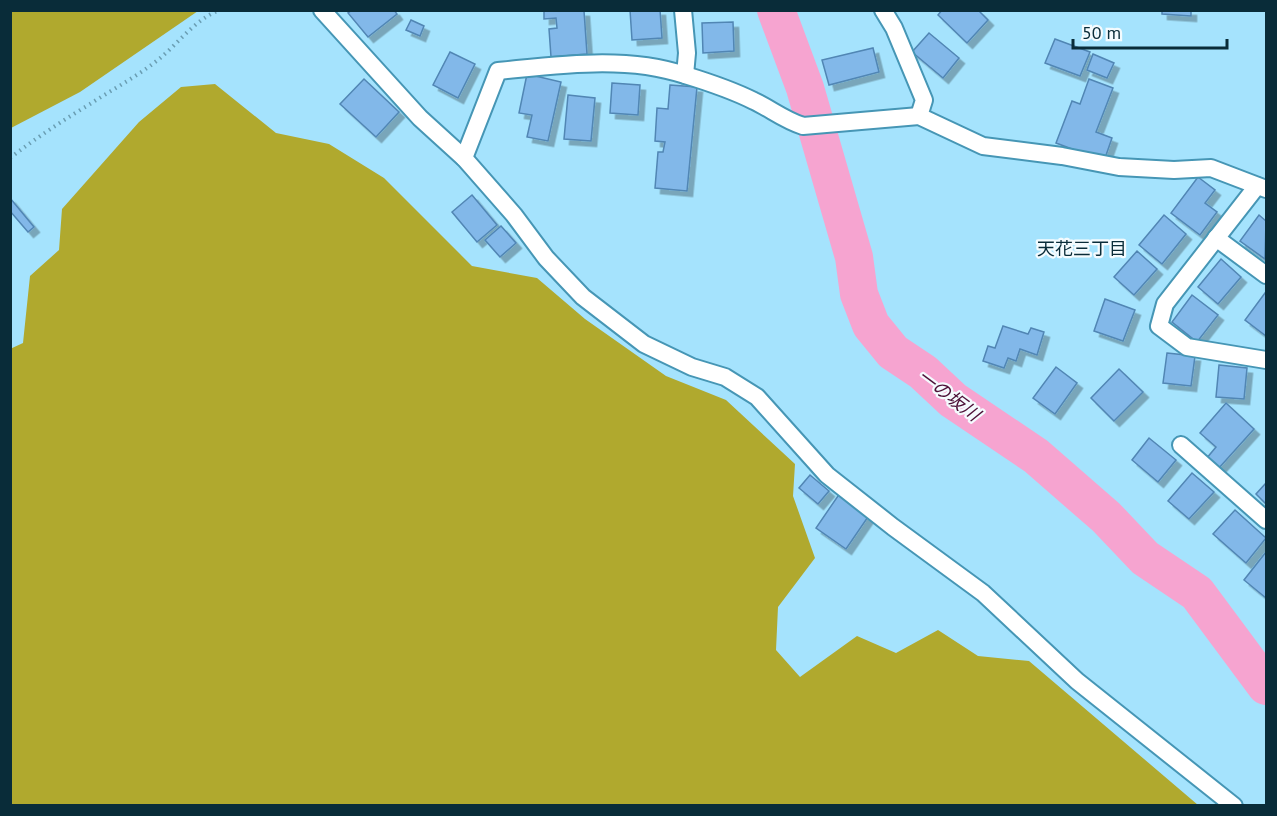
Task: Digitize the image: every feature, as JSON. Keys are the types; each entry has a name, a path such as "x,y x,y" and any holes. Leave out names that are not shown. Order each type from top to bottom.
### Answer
{"street":[{"path":"322,10 420,118 464,158 546,258 584,297 644,344 692,367 725,377 757,397 827,474 893,528 983,593 1077,681 1234,806"},
{"path":"683,10 687,53 685,75"},
{"path":"883,10 894,28 924,100 919,116"},
{"path":"464,158 498,71 612,63 660,67 685,75 753,100 789,122 803,126 919,116 983,146 1062,156 1119,167 1174,170 1211,168 1262,188 1216,238 1165,304 1159,326 1187,347 1266,360"},
{"path":"1216,238 1266,275"},
{"path":"1181,445 1266,520"}],"path":[{"path":"10,158 52,127 160,59 210,14 219,10"}],"shaded area":[{"path":"11,10 198,11 80,92 11,128"},
{"path":"215,84 276,133 329,144 384,178 472,266 537,278 585,319 666,376 726,400 795,464 793,496 815,558 778,607 776,650 800,677 857,636 896,653 938,630 978,656 1029,661 1198,805 11,805 10,349 23,343 30,276 59,250 62,209 139,122 181,87"}],"building":[{"path":"352,10 394,10 397,14 368,37 348,13"},
{"path":"544,10 584,11 587,54 551,57 549,29 557,28 556,18 544,19"},
{"path":"630,10 660,10 662,38 632,40"},
{"path":"942,10 978,10 988,20 967,43 938,15"},
{"path":"1162,10 1191,10 1191,16 1162,14"},
{"path":"411,20 424,26 420,36 406,30"},
{"path":"733,22 734,51 703,53 702,23"},
{"path":"929,33 959,58 943,78 912,52"},
{"path":"1055,39 1090,52 1080,76 1045,63"},
{"path":"873,48 879,72 829,85 822,60"},
{"path":"450,52 475,64 458,98 433,85"},
{"path":"1093,54 1114,63 1107,78 1087,70"},
{"path":"527,74 561,82 548,141 527,137 532,115 519,113"},
{"path":"364,79 399,112 376,137 340,104"},
{"path":"1089,79 1113,88 1096,132 1112,138 1104,161 1056,143 1072,101 1080,104"},
{"path":"612,83 640,85 638,115 610,113"},
{"path":"670,85 697,87 687,191 655,188 658,152 663,152 665,142 655,141 657,108 668,109"},
{"path":"568,95 595,98 591,141 564,139"},
{"path":"1198,177 1215,190 1205,203 1217,212 1200,235 1171,213"},
{"path":"472,195 497,225 477,242 452,212"},
{"path":"10,198 34,227 28,232 10,211"},
{"path":"1164,215 1186,234 1162,264 1139,245"},
{"path":"1259,215 1266,221 1265,259 1240,241"},
{"path":"501,226 516,243 500,257 485,240"},
{"path":"1137,251 1157,269 1134,295 1114,277"},
{"path":"1221,259 1241,277 1218,304 1198,287"},
{"path":"1265,293 1266,295 1266,336 1245,320"},
{"path":"1192,295 1218,315 1197,342 1172,322"},
{"path":"1105,299 1135,310 1123,341 1094,331"},
{"path":"1003,326 1028,334 1031,328 1044,332 1037,355 1020,349 1016,361 1008,358 1004,368 983,361 988,346 995,348"},
{"path":"1167,353 1195,356 1191,386 1163,383"},
{"path":"1219,365 1247,368 1244,399 1216,397"},
{"path":"1056,367 1077,383 1055,414 1033,398"},
{"path":"1119,369 1143,392 1114,421 1091,398"},
{"path":"1226,403 1254,429 1218,469 1206,459 1216,447 1200,433"},
{"path":"1149,438 1176,460 1158,482 1132,460"},
{"path":"1192,473 1214,492 1189,519 1168,501"},
{"path":"810,475 829,491 818,504 799,488"},
{"path":"1266,483 1266,504 1256,494"},
{"path":"840,493 870,514 846,549 816,528"},
{"path":"1235,510 1266,538 1246,563 1213,534"},
{"path":"1266,552 1266,598 1244,580"}],"waterway":[{"name":"一の坂川","path":"776,10 805,88 854,257 859,294 871,325 893,352 923,372 953,400 1036,456 1106,517 1145,558 1197,593 1266,686"}],"district":[{"name":"天花三丁目","path":"1082,248"}]}
